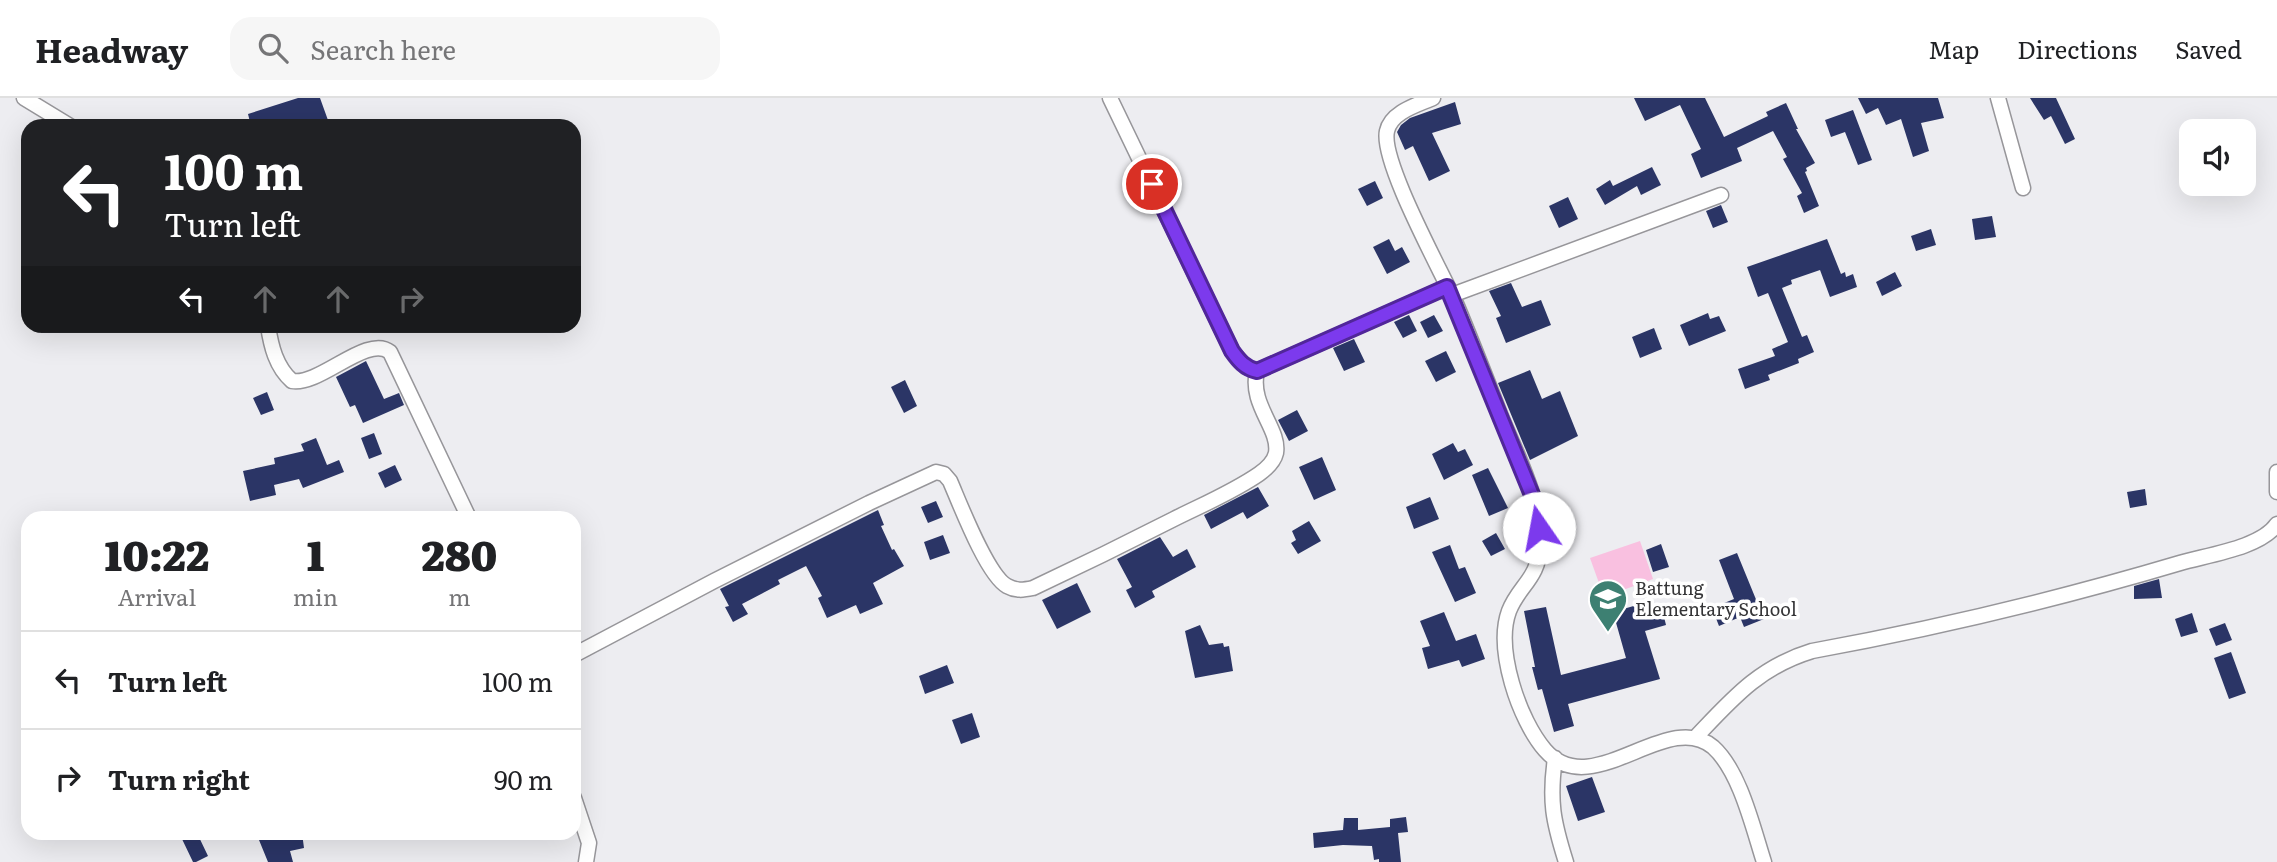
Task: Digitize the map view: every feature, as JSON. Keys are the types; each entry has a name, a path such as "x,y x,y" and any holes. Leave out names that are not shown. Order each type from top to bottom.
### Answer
{"street":[{"path":"24,98 58,119"},
{"path":"1110,98 1232,351 1246,367 1257,371 1450,291 1721,195"},
{"path":"1433,98 1398,114 1387,129 1386,141 1395,173 1450,291 1532,495 1539,528 1537,566 1509,610 1505,630 1506,657 1515,695 1532,732 1546,752 1563,764 1578,768 1601,764 1678,738 1695,738 1712,746 1725,761 1740,791 1764,862"},
{"path":"1998,98 2023,188"},
{"path":"270,333 274,354 285,375 292,381 306,380 369,349 385,349 390,352 466,511"},
{"path":"581,651 869,502 936,472 944,474 950,481 992,573 1004,585 1020,591 1033,588 1208,502 1259,474 1269,465 1275,457 1276,444 1256,396 1257,371"},
{"path":"2277,472 2277,492"},
{"path":"1695,738 1743,688 1790,657 1961,621 2099,587 2244,545 2270,533 2277,524"},
{"path":"1555,758 1551,802 1555,828 1566,862"},
{"path":"581,818 590,844 586,862"}],"shaded area":[{"path":"1640,541 1653,579 1604,597 1590,558"}],"building":[{"path":"298,98 320,98 328,119 249,119 248,114"},
{"path":"1634,98 1705,98 1724,137 1768,116 1766,112 1786,103 1796,129 1815,163 1806,168 1805,172 1819,206 1804,213 1797,196 1802,193 1783,159 1787,157 1773,131 1737,148 1742,161 1701,178 1691,154 1701,149 1680,105 1645,121"},
{"path":"1858,98 1938,98 1944,118 1921,123 1929,151 1913,157 1901,119 1886,125 1878,108 1866,114"},
{"path":"2030,98 2056,98 2075,139 2065,144 2051,116 2044,120"},
{"path":"1455,102 1461,124 1432,133 1450,171 1429,181 1413,146 1405,150 1397,132 1410,118"},
{"path":"1853,110 1872,160 1858,165 1845,132 1831,137 1825,120"},
{"path":"1652,167 1661,185 1641,195 1637,186 1605,205 1596,189 1610,180 1613,186"},
{"path":"1375,181 1383,198 1367,206 1358,189"},
{"path":"1568,197 1578,219 1559,228 1549,206"},
{"path":"1721,205 1728,222 1713,228 1706,211"},
{"path":"1992,216 1996,237 1975,240 1972,219"},
{"path":"1931,229 1936,245 1916,251 1911,236"},
{"path":"1389,239 1395,251 1402,247 1410,262 1387,274 1373,247"},
{"path":"1827,239 1841,274 1845,272 1846,277 1853,274 1857,287 1830,297 1820,270 1791,280 1792,284 1782,288 1802,337 1807,335 1814,352 1798,359 1799,363 1768,375 1770,380 1745,389 1738,369 1775,356 1772,349 1788,342 1768,293 1758,297 1747,267"},
{"path":"1895,272 1902,286 1882,296 1876,282"},
{"path":"1511,283 1522,307 1541,300 1551,325 1506,343 1496,318 1501,316 1489,291"},
{"path":"1708,313 1710,319 1719,316 1726,331 1689,346 1680,325"},
{"path":"1409,315 1417,331 1403,338 1394,322"},
{"path":"1434,315 1443,331 1428,338 1420,322"},
{"path":"1654,328 1662,349 1640,358 1632,337"},
{"path":"1354,339 1365,362 1344,371 1333,348"},
{"path":"1446,351 1456,372 1436,382 1425,361"},
{"path":"366,361 384,399 399,393 404,405 363,423 355,405 350,407 336,377"},
{"path":"1530,370 1542,399 1560,391 1578,436 1530,460 1498,383"},
{"path":"905,380 917,406 904,413 891,387"},
{"path":"267,392 274,410 261,415 253,398"},
{"path":"1297,410 1308,431 1289,441 1278,420"},
{"path":"374,433 382,454 369,459 361,438"},
{"path":"316,438 327,465 339,460 344,472 303,488 299,479 274,485 276,495 250,501 243,471 275,464 274,458 304,451 301,444"},
{"path":"1453,443 1458,452 1465,449 1473,465 1444,480 1432,454"},
{"path":"1322,457 1336,490 1314,500 1299,467"},
{"path":"395,465 402,480 385,488 378,473"},
{"path":"1488,468 1508,508 1489,516 1472,475"},
{"path":"1258,487 1269,506 1247,519 1243,512 1211,529 1204,515"},
{"path":"2145,489 2147,505 2130,508 2127,492"},
{"path":"1430,497 1439,519 1414,529 1406,507"},
{"path":"936,501 943,517 928,523 921,507"},
{"path":"878,510 884,525 881,526 892,550 894,549 904,566 873,583 883,604 860,614 856,605 827,618 818,598 822,596 806,566 778,580 780,584 742,604 748,614 733,622 725,607 729,606 720,589"},
{"path":"1309,521 1321,541 1298,554 1291,543 1296,540 1292,531"},
{"path":"1496,533 1505,549 1491,556 1482,541"},
{"path":"943,535 950,553 930,560 924,542"},
{"path":"1160,537 1173,557 1187,549 1196,567 1152,591 1155,597 1135,608 1126,590 1132,587 1117,559"},
{"path":"1661,544 1669,567 1653,572 1646,550"},
{"path":"1450,545 1459,569 1465,567 1476,593 1455,602 1432,552"},
{"path":"1737,553 1764,619 1744,627 1740,617 1719,626 1712,608 1734,599 1719,560"},
{"path":"2159,579 2162,598 2134,599 2134,586"},
{"path":"1077,583 1091,612 1057,629 1042,600"},
{"path":"1637,605 1640,616 1662,609 1666,625 1645,631 1660,679 1568,704 1574,726 1554,732 1542,689 1538,690 1532,667 1535,667 1524,611 1546,607 1561,675 1626,658 1613,612"},
{"path":"1444,612 1456,641 1476,634 1485,659 1462,667 1459,660 1428,669 1422,648 1430,646 1420,621"},
{"path":"2192,613 2198,632 2181,637 2175,619"},
{"path":"2225,623 2232,640 2216,646 2209,629"},
{"path":"1200,625 1209,645 1223,643 1224,647 1229,646 1233,671 1195,678 1185,631"},
{"path":"2231,652 2246,693 2229,699 2214,658"},
{"path":"947,665 954,683 925,694 919,676"},
{"path":"972,713 980,737 961,744 952,720"},
{"path":"1592,777 1605,812 1578,821 1566,786"},
{"path":"1406,817 1408,832 1398,833 1401,862 1374,860 1372,846 1314,848 1313,833 1343,830 1344,818 1358,818 1358,830 1390,827 1390,819"},
{"path":"182,840 200,840 208,856 193,862"},
{"path":"259,840 303,840 304,848 290,851 293,862 268,862"}],"place":[{"name":"Battung Elementary School","path":"1608,633"}],"route":[{"path":"1152,184 1232,351 1252,370 1257,371 1447,287 1532,495 1539,528"}]}
